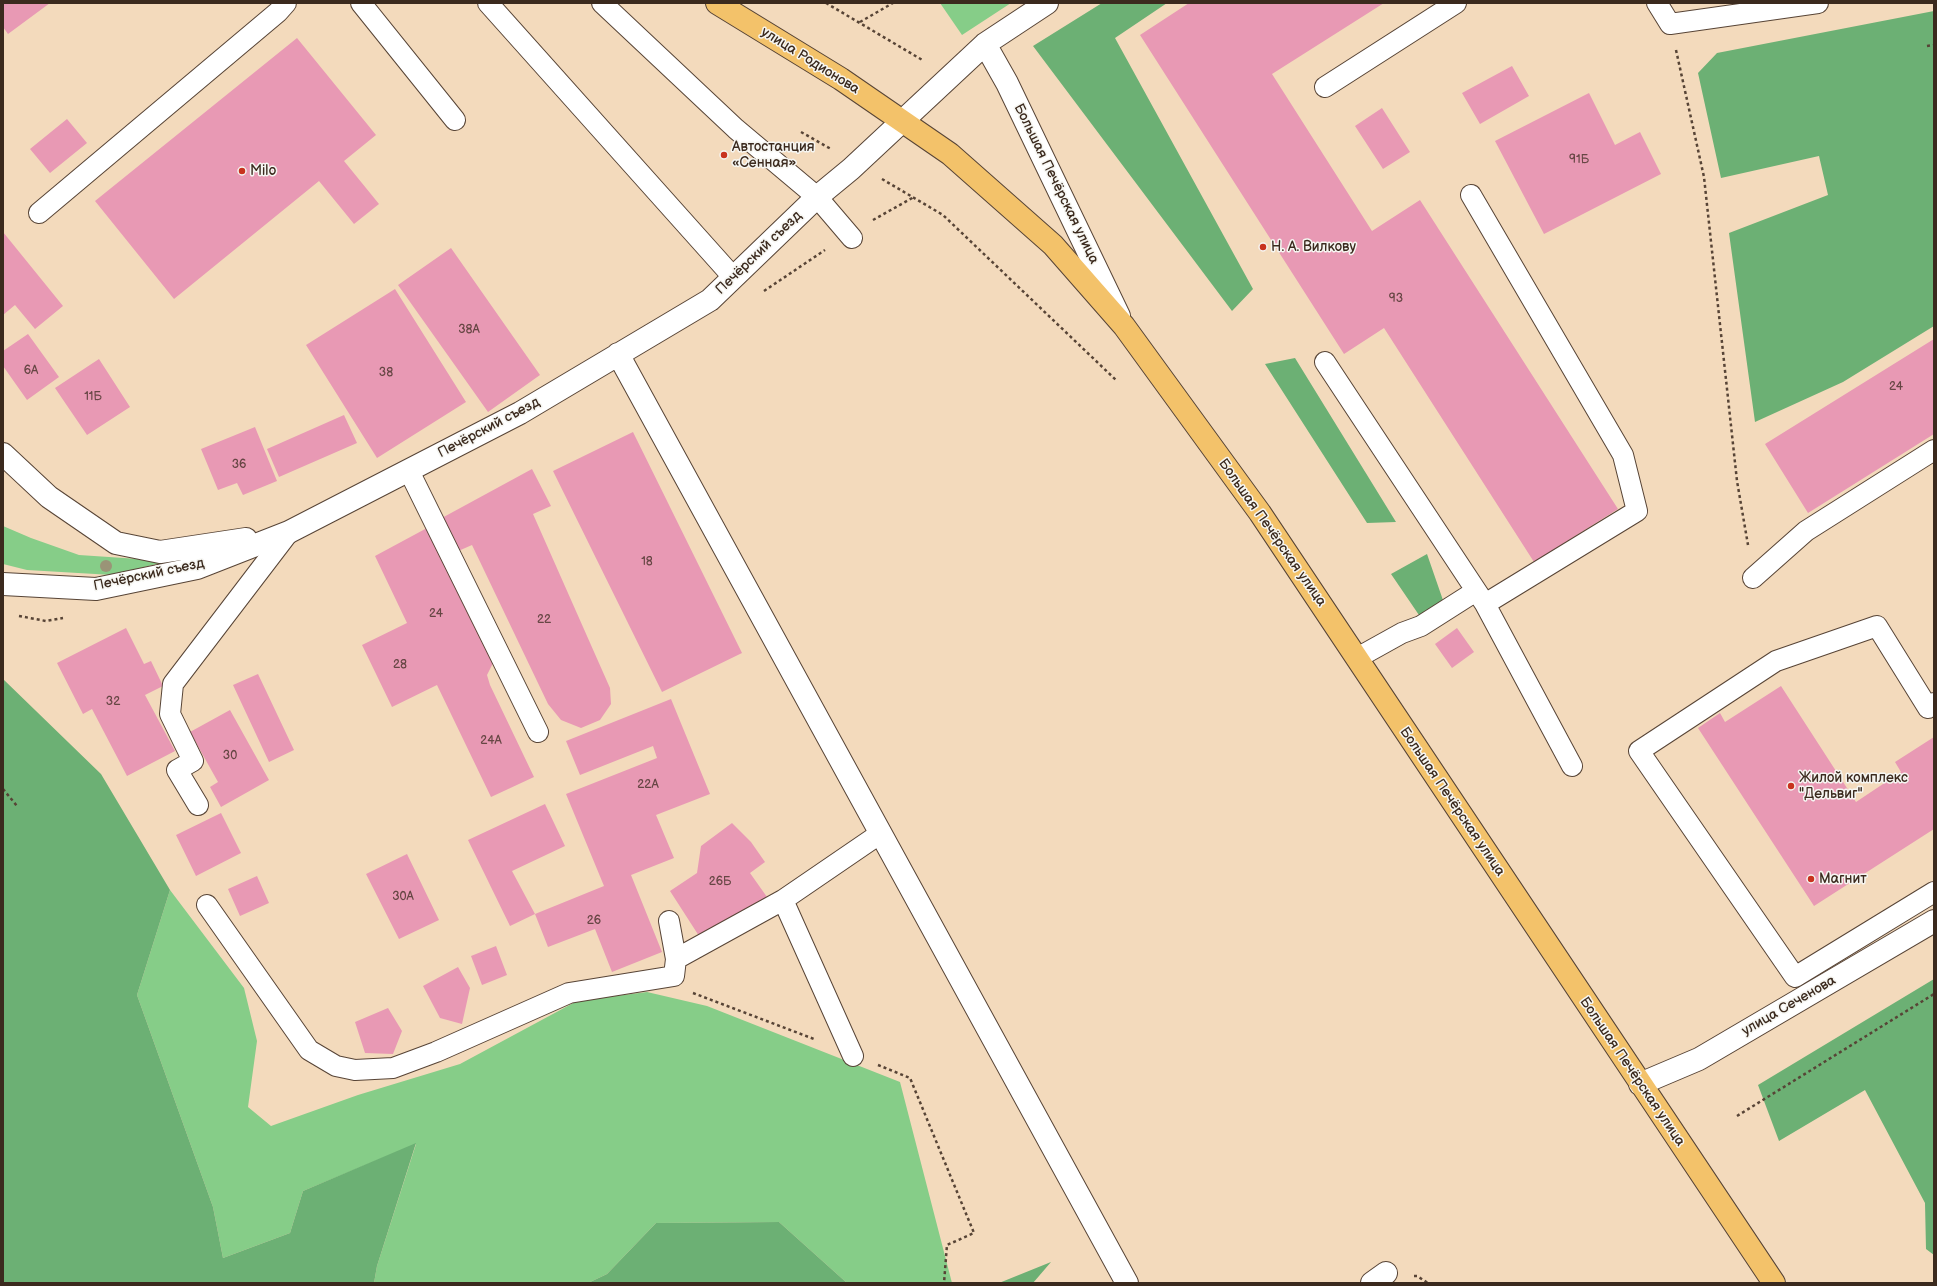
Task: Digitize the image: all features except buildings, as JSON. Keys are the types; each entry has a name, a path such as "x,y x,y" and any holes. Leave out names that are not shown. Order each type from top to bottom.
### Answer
{"main road":[{"name":"улица Родионова","path":"717,3 841,79 903,120"},
{"name":"Большая Печёрская улица","path":"903,120 950,154 1054,245 1124,326 1260,514 1774,1283"}],"street":[{"name":"Печёрский съезд","path":"3,584 96,589 197,568 290,532 520,413 710,300 817,197 851,169 985,44 1046,3"},
{"name":"Большая Печёрская улица","path":"985,44 1007,83 1124,326"},
{"path":"618,354 1127,1283"},
{"path":"3,454 49,497 116,543 160,552 290,532"},
{"name":"улица Сеченова","path":"1640,1084 1699,1059 1934,921"}],"lane":[{"path":"39,213 278,12 286,3"},
{"path":"360,3 455,120"},
{"path":"488,3 733,277"},
{"path":"602,3 736,129 817,197 850,236"},
{"path":"1324,87 1456,3"},
{"path":"1657,3 1670,24 1818,3"},
{"path":"1356,658 1402,633 1421,626 1480,597 1637,510 1623,455 1471,195"},
{"path":"1326,362 1480,597 1572,766"},
{"path":"1753,578 1806,531 1934,450"},
{"path":"409,471 538,732"},
{"path":"198,805 177,770 193,761 170,714 173,684 290,532"},
{"path":"1934,703 1928,708 1877,626 1776,661 1639,751 1795,977 1934,892"},
{"path":"207,905 309,1050 336,1066 355,1070 393,1068 436,1052 569,993 675,967 783,900 881,833"},
{"path":"783,900 853,1056"},
{"path":"669,921 675,967"}],"path":[{"path":"826,3 929,64"},
{"path":"859,22 893,3"},
{"path":"1670,24 1704,177 1737,481 1753,578"},
{"path":"1927,46 1934,45"},
{"path":"850,236 914,197 943,215 1117,382"},
{"path":"17,615 46,621"},
{"path":"3,789 17,806"},
{"path":"675,967 692,993 802,1034 910,1078 974,1233 947,1246 944,1283"},
{"path":"1737,1116 1934,994"}],"green space":[{"path":"940,3 1011,3 962,35"},
{"path":"1102,3 1167,3 1115,38 1253,289 1232,311 1033,46"},
{"path":"1934,11 1934,326 1843,382 1755,422 1729,233 1828,195 1819,156 1721,178 1698,73 1717,53"},
{"path":"1295,358 1396,522 1367,523 1265,364"},
{"path":"3,526 31,538 79,555 154,560 205,552 112,575 27,570 3,564"},
{"path":"1427,554 1445,606 1421,618 1391,574"},
{"path":"3,679 101,774 170,890 137,995 213,1207 223,1258 290,1233 303,1191 416,1143 377,1266 374,1283 3,1283"},
{"path":"170,890 244,988 257,1041 248,1107 271,1126 358,1095 460,1064 577,1001 647,992 707,1006 900,1082 952,1283 847,1283 779,1222 656,1223 607,1274 588,1283 374,1283 377,1266 416,1144 303,1191 290,1233 223,1258 213,1207 137,995"},
{"path":"1934,979 1934,1255 1926,1249 1925,1203 1865,1090 1779,1141 1758,1085"},
{"path":"779,1222 847,1283 588,1283 607,1274 656,1223"},
{"path":"1051,1262 1033,1283 999,1283"}],"place":[{"name":"Автостанция «Сенная»","path":"724,155"},
{"name":"Milo","path":"242,171"},
{"name":"Н. А. Вилкову","path":"1263,247"},
{"name":"Жилой комплекс \"Дельвиг\"","path":"1791,786"},
{"name":"Магнит","path":"1811,879"}]}
